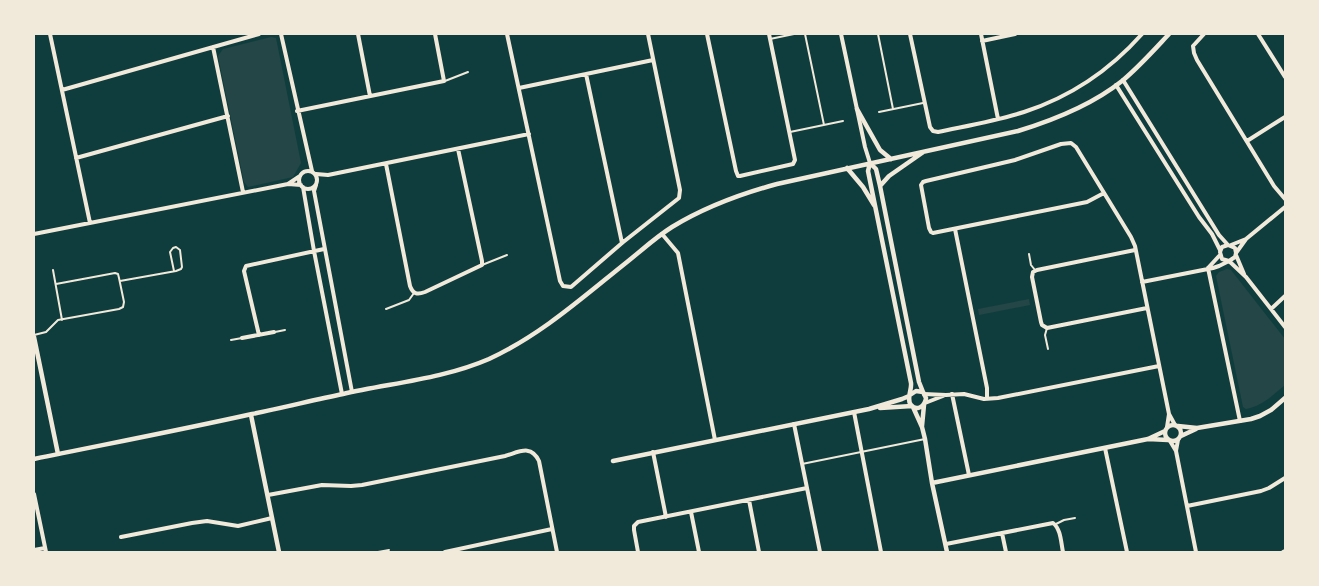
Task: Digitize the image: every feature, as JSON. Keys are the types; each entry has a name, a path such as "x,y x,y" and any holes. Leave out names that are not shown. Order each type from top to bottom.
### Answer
{"street":[{"path":"50,34 90,223"},
{"path":"62,90 259,34"},
{"path":"281,34 308,158 317,184 314,192 352,392"},
{"path":"358,34 370,96"},
{"path":"297,111 444,81 435,34"},
{"path":"508,34 560,281 564,286 571,287 622,243 679,198 680,190 648,34"},
{"path":"707,34 738,176 794,162 795,157 769,36"},
{"path":"841,34 865,147 870,163 876,170 880,186 919,382 926,398 922,427"},
{"path":"910,34 930,127 934,132 998,119 1058,98 1079,87 1112,63 1142,34"},
{"path":"981,34 998,119"},
{"path":"982,41 1015,34"},
{"path":"34,459 251,415 342,394 410,382 468,366 503,352 535,334 554,321 662,234 694,214 751,191 1018,131 1044,123 1083,105 1116,85 1169,34"},
{"path":"1204,34 1193,46 1194,53 1274,186 1285,200"},
{"path":"1258,34 1285,77"},
{"path":"213,47 243,192"},
{"path":"519,88 653,60"},
{"path":"586,74 622,243"},
{"path":"1123,80 1219,235 1235,248 1246,277"},
{"path":"1116,85 1199,217 1212,234 1222,259 1228,261 1246,277 1285,327"},
{"path":"857,109 880,150 891,159"},
{"path":"76,158 228,116"},
{"path":"1247,141 1285,117"},
{"path":"304,172 328,175 529,134"},
{"path":"1104,193 1087,202 936,233 930,230 921,185 923,182 1015,160 1061,144 1071,144 1076,148 1131,236 1169,414 1181,431 1176,451"},
{"path":"386,164 411,290 414,294 419,294 482,265 458,149"},
{"path":"880,186 889,176 926,151"},
{"path":"288,184 304,172 308,158"},
{"path":"870,163 868,171 911,383 909,402 922,427 948,552"},
{"path":"847,168 863,186 876,209"},
{"path":"34,234 288,184 308,189 314,187 328,175"},
{"path":"300,176 299,180 302,186 342,394"},
{"path":"1142,282 1219,266 1233,259 1246,239 1285,207"},
{"path":"955,229 987,388 987,399"},
{"path":"662,234 678,253 715,440"},
{"path":"1240,421 1208,268 1224,246 1246,239"},
{"path":"259,334 244,272 246,266 324,249"},
{"path":"1135,250 1035,270 1032,277 1042,325 1047,328 1147,308"},
{"path":"1271,309 1285,296"},
{"path":"242,338 274,332"},
{"path":"34,336 58,454"},
{"path":"868,409 918,408 952,394 964,394 987,399 1004,398 1159,366"},
{"path":"613,461 868,409 902,399 916,391 946,395"},
{"path":"952,394 968,475"},
{"path":"932,482 1148,439 1171,425 1197,428 1255,418 1285,398"},
{"path":"854,412 881,552"},
{"path":"1169,414 1165,435 1176,451 1196,552"},
{"path":"251,415 279,552"},
{"path":"794,424 820,552"},
{"path":"1148,439 1174,442 1197,428"},
{"path":"1106,448 1127,552"},
{"path":"268,495 322,485 362,485 526,450 534,453 539,462 557,552"},
{"path":"653,452 666,517"},
{"path":"1187,506 1261,491 1285,478"},
{"path":"638,552 634,526 638,522 807,488"},
{"path":"34,494 45,550 34,550"},
{"path":"749,500 759,552"},
{"path":"691,512 699,552"},
{"path":"121,537 192,522 207,521 238,526 272,518"},
{"path":"946,544 1050,523 1056,524 1058,528 1063,552"},
{"path":"445,552 552,529"},
{"path":"1002,533 1006,552"}],"lane":[{"path":"769,36 794,34"},
{"path":"804,34 824,125"},
{"path":"878,34 893,109"},
{"path":"444,81 468,72"},
{"path":"879,112 924,102"},
{"path":"790,132 843,121"},
{"path":"120,281 174,271 179,270 182,267 180,250 176,247 171,249 170,252 174,271"},
{"path":"1028,254 1031,266 1035,270"},
{"path":"482,265 507,255"},
{"path":"53,270 62,320"},
{"path":"34,336 46,332 58,320 123,307 124,302 118,274 112,273 56,284"},
{"path":"386,309 409,300 414,294"},
{"path":"1047,328 1045,335 1048,349"},
{"path":"274,332 285,330"},
{"path":"231,340 242,338"},
{"path":"802,464 925,439"},
{"path":"1056,524 1075,518"},
{"path":"378,552 389,550"}],"shaded area":[{"path":"271,37 276,38 301,163 293,177 248,187 244,182 218,56 223,49"},
{"path":"1227,269 1231,270 1285,339 1285,385 1262,403 1246,409 1243,407 1216,276 1219,272"},
{"path":"1029,299 1030,305 979,315 978,309"}]}
